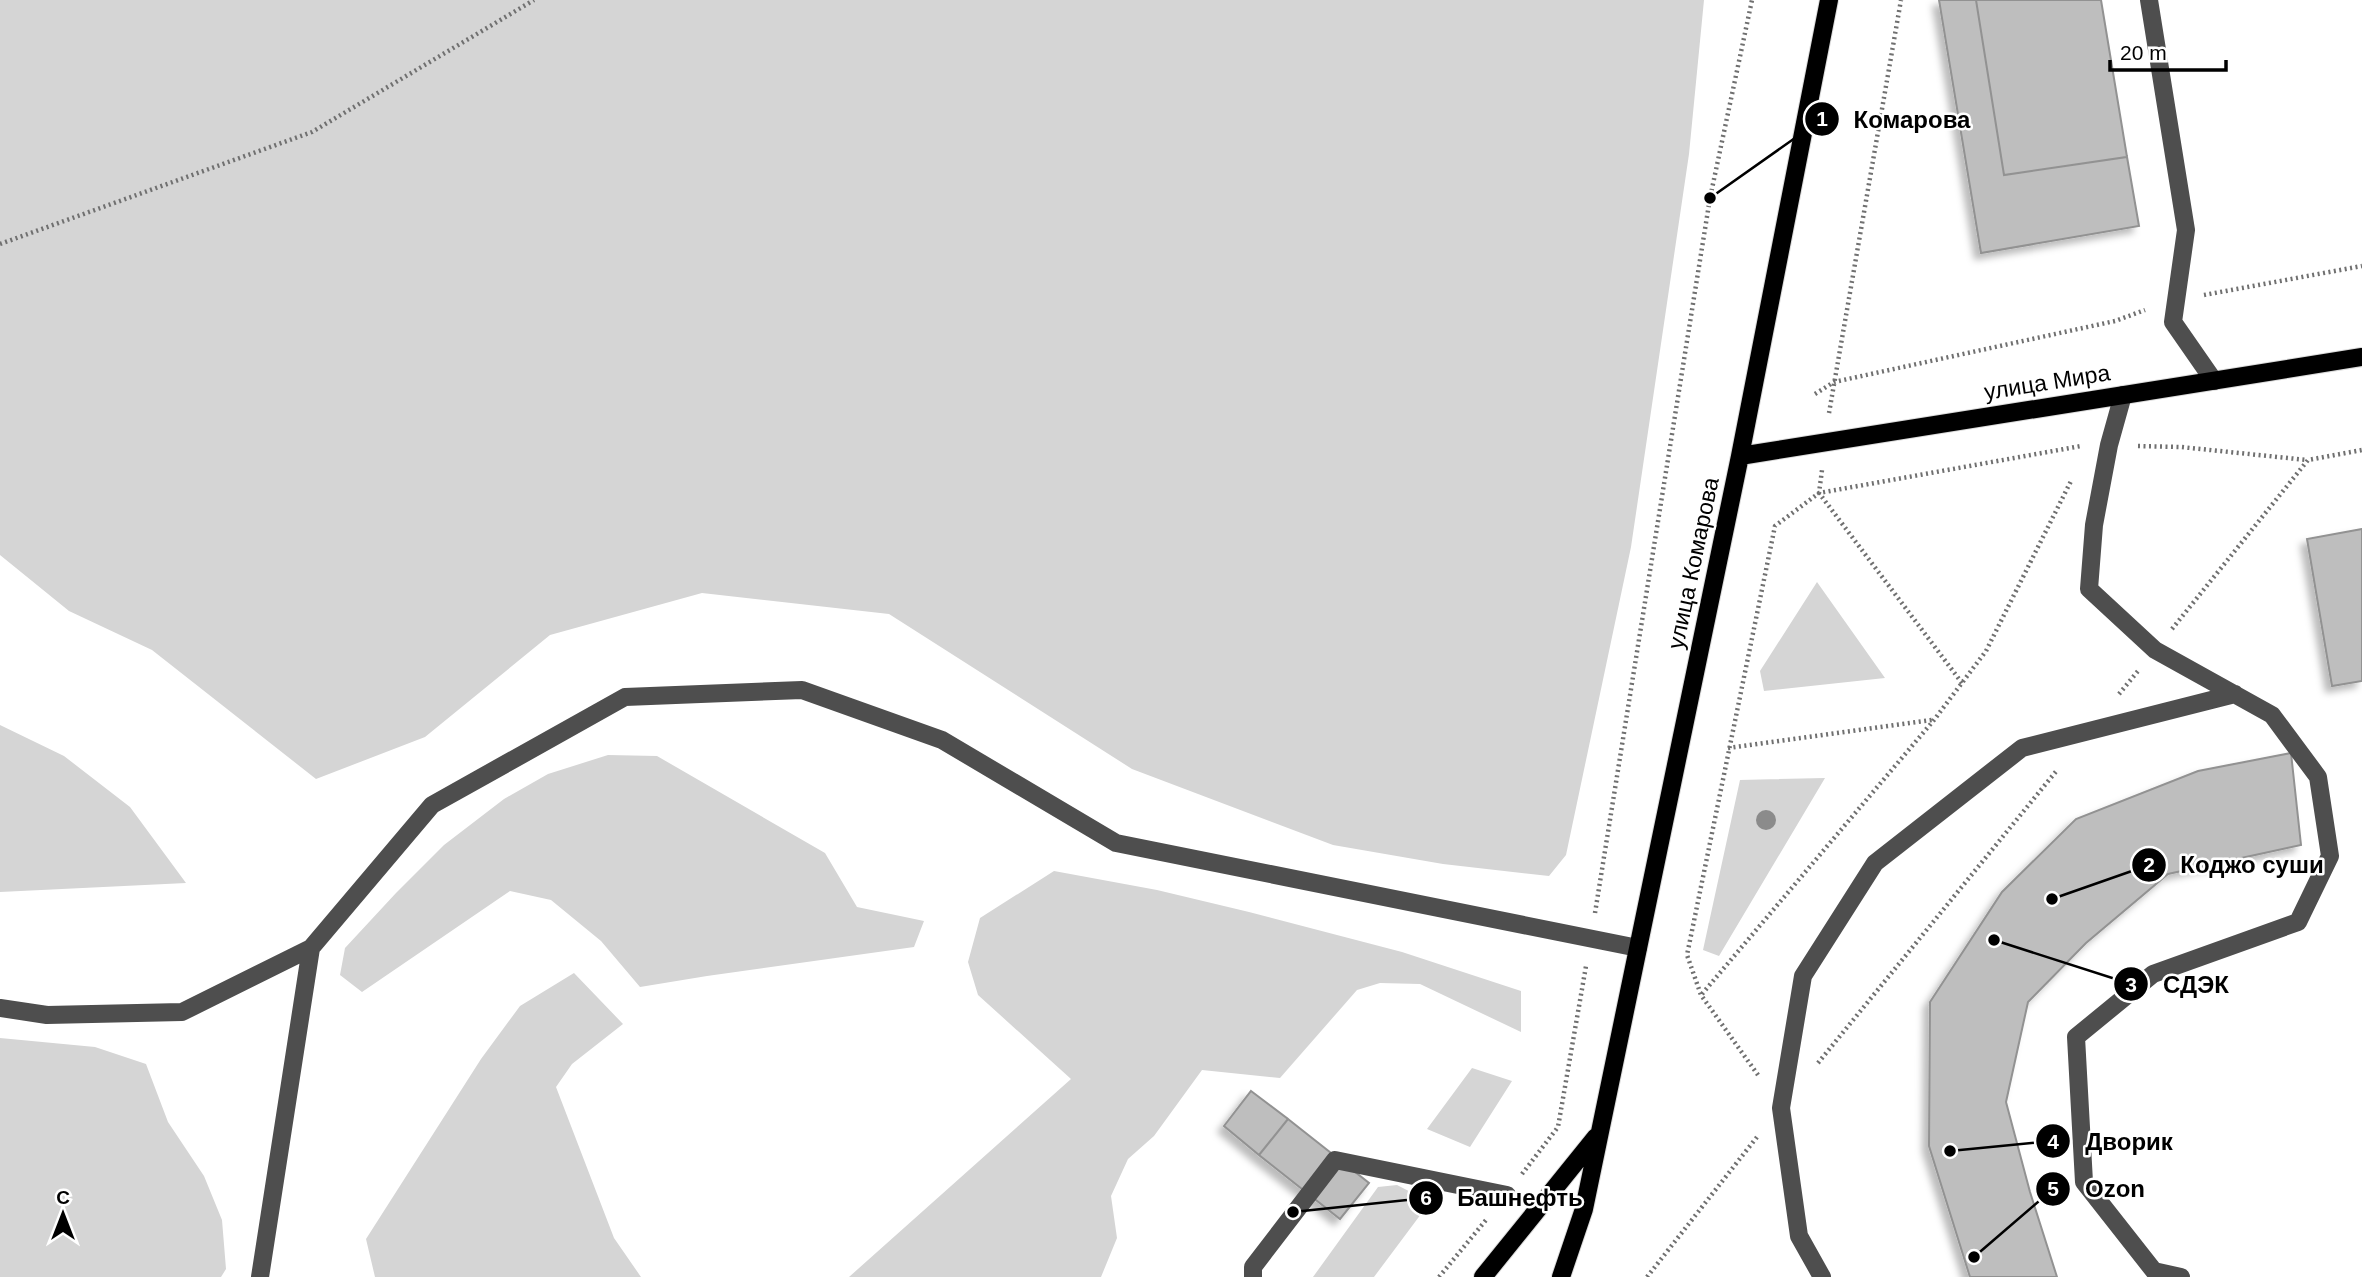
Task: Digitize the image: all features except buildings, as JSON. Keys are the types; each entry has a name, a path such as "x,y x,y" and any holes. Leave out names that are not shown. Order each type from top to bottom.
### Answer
{"main road":[{"name":"улица Комарова","path":"1561,1277 1584,1209 1740,456 1829,0"},
{"name":"улица Мира","path":"1740,456 2362,357"},
{"path":"1483,1277 1599,1135"}],"street":[{"path":"2149,0 2186,230 2173,322 2214,381"},
{"path":"2123,395 2109,445 2094,525 2089,589 2155,650 2272,715 2319,777 2330,856 2298,922 2152,974 2076,1037 2084,1182 2154,1271 2181,1277"},
{"path":"0,1008 47,1016 182,1012 311,948 432,805 625,697 802,690 942,740 1116,844 1638,948"},
{"path":"1822,1277 1800,1236 1781,1108 1803,975 1875,863 2022,748 2235,694"},
{"path":"260,1277 311,948"},
{"path":"1253,1277 1253,1267 1335,1160 1507,1195"}],"path":[{"path":"0,244 312,132 534,0"},
{"path":"1558,1127 1710,198 1752,0"},
{"path":"1901,0 1834,382 1819,493 1962,683"},
{"path":"1815,394 1834,382 2115,321 2176,300 2362,266"},
{"path":"1647,1277 1781,1108 1701,995 1687,955 1775,526 1819,493 2089,444 2083,456"},
{"path":"2109,445 2181,447 2308,460 2362,450"},
{"path":"1816,1065 2308,460"},
{"path":"1701,995 1934,720 1986,651 2071,481"},
{"path":"1728,748 1934,720"}],"shaded area":[{"path":"0,0 1704,0 1689,154 1631,547 1566,855 1549,876 1443,864 1333,845 1132,769 889,614 702,593 550,635 425,737 316,779 152,650 69,611 0,555"},
{"path":"1817,582 1885,678 1764,691 1760,671"},
{"path":"0,725 64,756 130,807 186,883 0,892"},
{"path":"608,755 657,756 825,853 857,907 924,921 914,947 640,987 601,941 551,900 510,891 362,992 340,975 345,948 444,845 504,799 548,774"},
{"path":"1825,778 1719,956 1703,950 1740,780"},
{"path":"1054,871 1157,890 1249,912 1402,952 1521,991 1521,1032 1420,984 1380,983 1357,990 1280,1078 1202,1070 1154,1136 1128,1159 1111,1196 1117,1238 1101,1277 849,1277 1071,1079 978,995 968,962 980,918"},
{"path":"574,973 623,1024 572,1064 556,1087 614,1238 641,1277 375,1277 366,1239 481,1059 520,1006"},
{"path":"0,1038 95,1047 146,1064 168,1122 204,1176 222,1220 226,1269 221,1277 0,1277"},
{"path":"1472,1068 1512,1081 1470,1147 1427,1129"},
{"path":"1397,1185 1430,1202 1374,1277 1313,1277 1378,1187"}],"place":[{"name":"Комарова","path":"1710,198"},
{"name":"Коджо суши","path":"2052,899"},
{"name":"СДЭК","path":"1994,940"},
{"name":"Дворик","path":"1950,1151"},
{"name":"Башнефть","path":"1293,1212"},
{"name":"Ozon","path":"1974,1257"}]}
